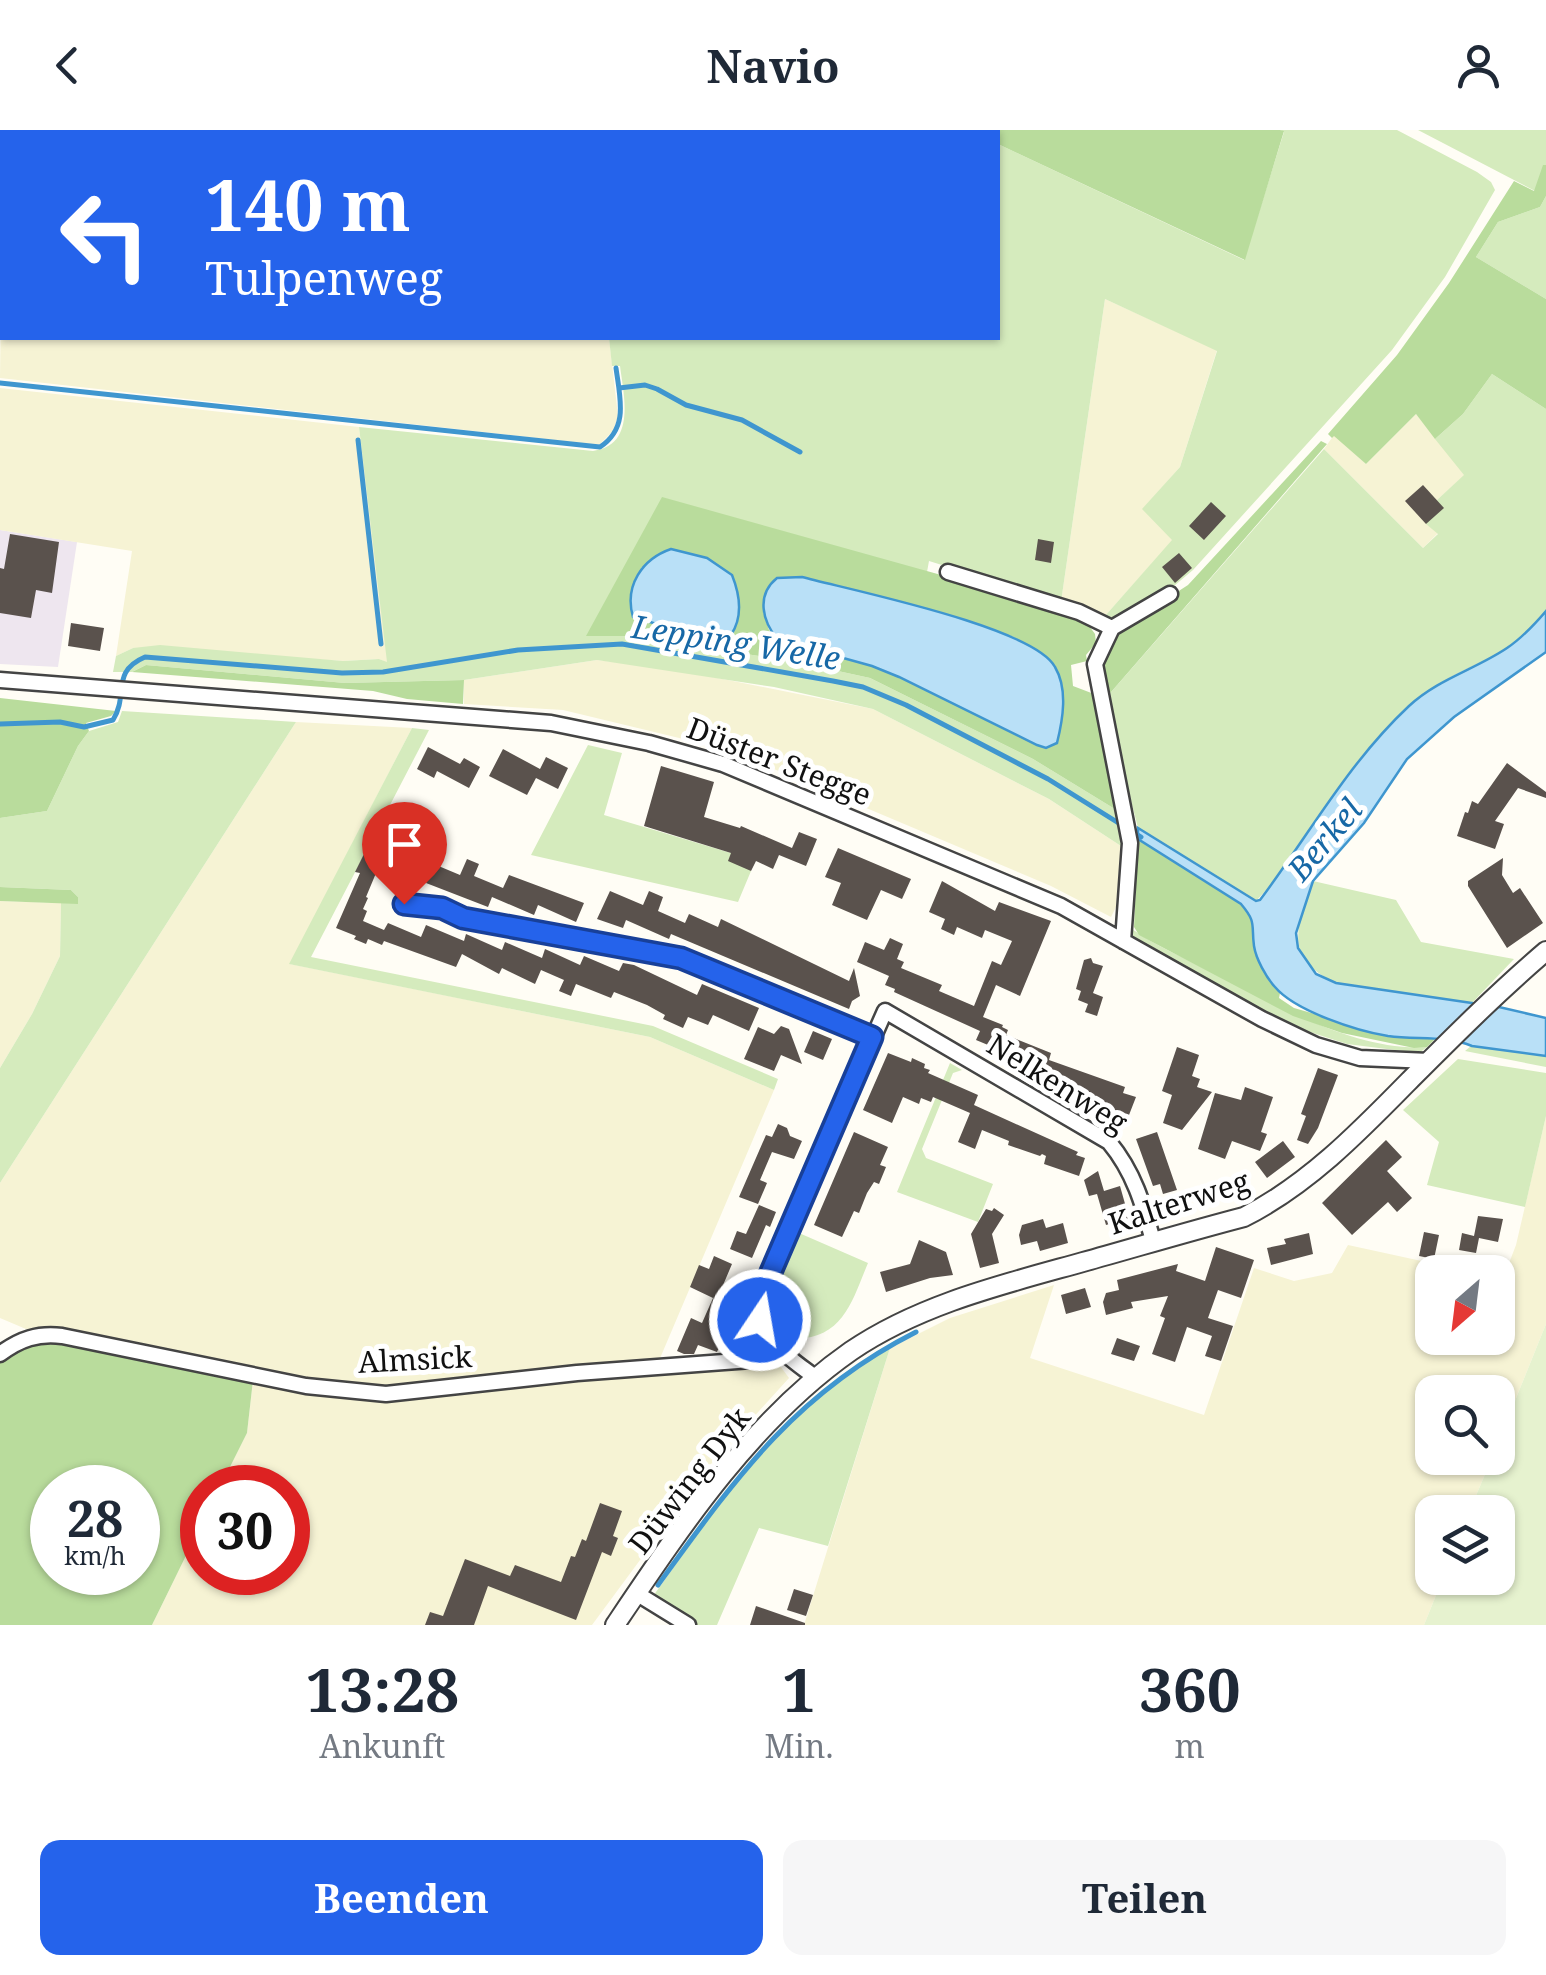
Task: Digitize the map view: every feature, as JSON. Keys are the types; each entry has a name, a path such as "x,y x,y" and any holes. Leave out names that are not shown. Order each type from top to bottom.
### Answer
{"street":[{"path":"948,572 1079,612 1112,628"},
{"path":"1122,941 1130,843 1095,664 1112,628 1170,594"},
{"name":"Düster Stegge","path":"0,680 551,723 649,743 723,764 1061,906 1316,1045 1360,1058 1429,1061"},
{"path":"404,904 442,908 463,918 681,958 872,1037 758,1302 767,1336 816,1378"},
{"name":"Kalterweg","path":"816,1378 879,1334 934,1308 1031,1276 1244,1217 1279,1198 1332,1156 1491,998 1546,950"},
{"name":"Nelkenweg","path":"872,1037 885,1011 1109,1142 1134,1179 1154,1242"},
{"name":"Almsick","path":"0,1354 42,1334 62,1336 306,1386 386,1394 578,1373 751,1360 781,1350"},
{"name":"Düwing Dyk","path":"614,1625 732,1466 816,1378"},
{"path":"636,1593 688,1625"}],"shaded area":[{"path":"1105,299 1217,350 1180,467 1143,509 1173,540 1105,616 1061,602"},
{"path":"0,340 609,340 618,416 613,431 599,445 0,378"},
{"path":"0,388 359,427 388,663 379,659 343,661 133,648 116,656 132,551 0,530"},
{"path":"1416,414 1465,475 1437,500 1438,533 1423,548 1324,449 1334,435 1366,464"},
{"path":"0,530 77,542 58,667 0,664"},
{"path":"597,660 673,669 873,709 1049,799 1121,846 1116,907 1111,917 1051,886 729,750 563,710 464,704 464,680"},
{"path":"296,722 412,728 290,964 650,1037 774,1090 658,1363 388,1389 356,1388 33,1332 0,1318 0,1183"},
{"path":"0,901 61,903 60,956 0,1068"},
{"path":"1546,1116 1546,1324 1515,1401 1515,1375 1415,1375 1415,1475 1485,1475 1476,1495 1415,1495 1415,1595 1436,1595 1424,1625 804,1625 890,1348 950,1318 1054,1285 1030,1358 1204,1415 1254,1268 1294,1281 1332,1273 1348,1245 1415,1260 1415,1355 1515,1355 1512,1255"},
{"path":"778,1363 789,1378 711,1464 592,1625 152,1625 180,1568 180,1595 310,1595 310,1465 231,1465 247,1433 253,1380 364,1397"}],"green space":[{"path":"1000,130 1284,131 1245,260 1000,145"},
{"path":"1280,130 1397,130 1477,172 1495,190 1445,277 1392,350 1193,570 1168,591 1118,620 1105,616 1172,540 1142,509 1180,467 1217,351 1105,299 1061,602 929,561 927,572 663,498 587,636 628,636 792,661 870,678 1033,759 1123,814 1121,846 1049,799 873,709 774,687 597,660 464,680 345,683 146,665 132,672 113,672 116,656 133,648 160,645 387,662 359,427 593,451 616,440 624,418 620,366 612,366 609,340 1000,340 1000,145 1244,260 1284,132"},
{"path":"1418,130 1546,130 1546,165 1535,191"},
{"path":"1543,165 1546,196 1540,207 1498,222 1476,257 1546,299 1546,409 1492,374 1463,414 1435,439 1416,414 1366,464 1328,434 1397,355 1514,181 1534,191"},
{"path":"1546,196 1546,299 1476,257 1498,222 1540,207"},
{"path":"1492,374 1546,409 1546,611 1507,648 1450,677 1408,710 1344,781 1256,901 1138,828 1105,699 1324,449 1423,548 1438,534 1426,524 1437,500 1464,475 1435,439 1463,414"},
{"path":"1321,441 1327,444 1105,699 1099,661 1117,631 1188,585"},
{"path":"662,497 1084,619 1095,634 1096,643 1086,655 1087,661 1071,665 1073,686 1094,694 1123,814 1033,759 870,678 792,661 628,636 586,636","holes":["662,552 731,635 677,630 641,568","778,578 802,578 1014,637 1054,664 1062,703 1057,743 1037,745 932,691 872,666 785,644 769,630 763,606 771,583"]},
{"path":"146,665 345,683 464,680 463,704 407,699 373,691 132,672"},
{"path":"0,698 116,711 86,723 89,731 47,811 0,818"},
{"path":"122,711 296,722 0,1183 0,1068 60,956 61,903 78,903 78,897 71,890 0,887 0,818 47,811 89,731 118,722"},
{"path":"412,728 429,730 311,957 653,1026 778,1079 774,1090 650,1037 289,964"},
{"path":"588,745 622,753 604,815 731,853 751,871 738,902 531,855"},
{"path":"1138,839 1241,904 1252,922 1255,950 1262,967 1280,993 1279,998 1294,1008 1388,1035 1437,1037 1427,1047 1414,1048 1342,1033 1293,1016 1139,935 1134,927"},
{"path":"1313,881 1396,900 1421,942 1514,959 1471,1004 1336,983 1307,963 1298,940"},
{"path":"0,887 71,890 78,897 78,904 0,901"},
{"path":"1129,927 1260,998 1315,1023 1371,1042 1427,1047 1419,1053 1347,1044 1282,1023 1136,942"},
{"path":"1471,1046 1546,1056 1546,1067 1465,1051"},
{"path":"1458,1059 1546,1073 1546,1116 1525,1207 1427,1185 1439,1142 1403,1110"},
{"path":"950,1063 962,1070 953,1073 922,1149 926,1158 993,1184 978,1222 897,1192"},
{"path":"799,1233 868,1263 851,1303 836,1324 812,1337 796,1339 777,1327 770,1305"},
{"path":"1546,1324 1546,1625 1424,1625 1436,1595 1515,1595 1515,1495 1476,1495 1485,1475 1515,1475 1515,1401"},
{"path":"46,1338 253,1380 247,1433 231,1465 180,1465 180,1568 152,1625 0,1625 0,1359 15,1347"},
{"path":"890,1348 828,1546 759,1528 717,1625 694,1625 651,1599 736,1483 784,1428 838,1381"}],"water":[{"path":"671,549 707,558 732,575 739,606 731,635 677,630 633,617 631,595 638,575 652,559"},
{"path":"802,577 978,624 1040,652 1055,667 1062,685 1057,743 1046,748 1037,745 872,666 778,640 765,617 766,592 777,578"},
{"name":"Berkel","path":"1546,611 1546,652 1454,717 1407,759 1364,823 1313,881 1296,933 1298,948 1316,974 1336,983 1499,1007 1546,1018 1546,1056 1452,1040 1375,1033 1327,1019 1297,1004 1275,987 1262,968 1255,951 1251,920 1241,904 1138,839 1138,828 1260,900 1348,775 1387,728 1432,688 1512,644"}],"building":[{"path":"1423,485 1444,508 1426,524 1405,501"},
{"path":"1211,502 1226,516 1204,540 1189,526"},
{"path":"10,534 59,542 52,593 36,590 31,618 0,613 0,568 4,569"},
{"path":"1038,539 1054,542 1051,563 1035,560"},
{"path":"1179,553 1192,568 1175,583 1162,567"},
{"path":"71,623 104,628 100,651 68,646"},
{"path":"428,747 460,764 464,758 480,767 469,788 437,771 434,778 417,769"},
{"path":"503,749 540,769 546,757 568,768 558,789 536,778 527,795 489,776"},
{"path":"1507,763 1546,792 1546,798 1518,788 1495,821 1504,824 1495,849 1457,836 1472,801 1478,804"},
{"path":"661,766 714,782 704,817 741,826 792,848 799,832 817,839 806,866 779,855 773,869 756,861 751,871 728,861 731,853 644,826"},
{"path":"380,840 401,849 391,871 379,866 366,897 363,921 384,930 388,923 421,937 426,925 464,941 466,934 502,950 505,942 542,958 545,949 580,965 584,956 619,971 623,963 634,965 697,995 702,984 759,1008 749,1031 713,1015 708,1025 688,1017 683,1028 663,1019 665,1015 647,1005 614,992 611,998 576,984 571,996 559,991 564,980 541,970 535,984 502,968 499,974 462,954 456,967 384,941 382,945 368,939 366,944 354,939 356,936 336,928 364,854 372,858"},
{"path":"422,848 433,852 429,862 460,875 467,859 479,864 474,876 503,888 509,875 584,903 576,922 538,905 534,915 492,897 488,907 426,883 428,878 418,874 422,866 416,864"},
{"path":"838,848 911,879 902,899 881,890 867,920 832,905 841,883 825,877"},
{"path":"1503,858 1502,875 1513,893 1520,888 1543,923 1507,948 1468,886 1468,881"},
{"path":"942,881 995,911 999,902 1051,921 1020,996 996,985 983,1017 1003,1025 1008,1030 1006,1035 1051,1053 1049,1060 1125,1087 1123,1093 1136,1097 1129,1115 1082,1101 1069,1094 1071,1089 1025,1071 1027,1067 976,1040 980,1031 894,992 885,985 889,976 857,962 865,942 884,950 890,938 903,944 897,959 904,962 901,968 942,985 939,991 974,1006 992,961 1001,965 1012,941 985,930 982,938 957,927 954,935 941,929 945,919 929,912"},
{"path":"610,891 643,905 649,891 663,897 658,911 685,923 689,914 718,927 721,919 849,981 854,968 860,996 849,1009 671,934 669,939 626,920 623,928 597,919"},
{"path":"1091,958 1093,963 1103,966 1093,993 1103,997 1097,1016 1085,1012 1088,1004 1078,1000 1081,991 1076,989 1084,960"},
{"path":"781,1026 789,1029 802,1064 781,1055 774,1071 744,1059 758,1027 774,1034"},
{"path":"813,1031 832,1039 823,1060 804,1052"},
{"path":"1177,1047 1199,1055 1192,1076 1200,1079 1197,1087 1212,1092 1182,1130 1163,1123 1172,1095 1162,1091"},
{"path":"888,1053 925,1064 928,1073 978,1095 974,1105 1078,1152 1076,1155 1085,1158 1079,1176 1044,1164 1046,1156 1008,1145 1009,1141 982,1130 975,1149 958,1142 970,1113 933,1097 931,1102 921,1098 919,1104 903,1097 892,1123 863,1110"},
{"path":"1318,1068 1338,1075 1308,1144 1297,1140 1306,1116 1301,1114"},
{"path":"1245,1087 1273,1097 1261,1132 1267,1134 1260,1151 1232,1141 1225,1159 1198,1149 1215,1093 1241,1100"},
{"path":"778,1124 802,1141 794,1159 772,1152 760,1180 767,1183 758,1204 739,1197 766,1135 772,1137"},
{"path":"854,1132 888,1147 880,1165 886,1167 879,1184 874,1182 867,1193 859,1213 854,1211 842,1237 814,1225"},
{"path":"1157,1132 1177,1190 1163,1194 1160,1184 1153,1186 1136,1139"},
{"path":"1386,1140 1402,1157 1387,1171 1412,1198 1397,1212 1388,1202 1352,1235 1322,1203"},
{"path":"1283,1141 1295,1157 1267,1178 1255,1162"},
{"path":"1098,1171 1104,1191 1120,1186 1129,1218 1106,1225 1097,1194 1089,1196 1084,1180"},
{"path":"759,1205 776,1212 752,1258 730,1249 737,1231 746,1234"},
{"path":"994,1208 1004,1215 992,1234 999,1263 980,1268 971,1234 986,1209"},
{"path":"1478,1216 1503,1219 1498,1242 1479,1238 1476,1253 1459,1250 1462,1233 1474,1236"},
{"path":"1043,1219 1046,1228 1063,1223 1068,1243 1040,1251 1037,1241 1021,1245 1022,1225"},
{"path":"1424,1232 1439,1235 1435,1255 1419,1255"},
{"path":"1309,1233 1313,1254 1271,1265 1267,1248"},
{"path":"919,1240 946,1252 953,1275 886,1292 880,1272 910,1264"},
{"path":"1216,1247 1254,1260 1241,1298 1218,1290 1208,1318 1233,1326 1221,1361 1205,1356 1212,1336 1187,1327 1175,1362 1152,1354 1168,1296 1131,1302 1133,1308 1106,1315 1103,1302 1106,1293 1119,1290 1117,1280 1178,1264 1176,1271 1205,1281"},
{"path":"714,1256 732,1264 718,1297 737,1305 717,1352 698,1345 694,1354 684,1354 677,1351 691,1318 702,1323 713,1298 690,1287 699,1265 709,1269"},
{"path":"1085,1288 1091,1307 1066,1314 1061,1295"},
{"path":"1117,1338 1140,1346 1134,1361 1111,1354"},
{"path":"600,1503 622,1511 613,1536 618,1538 611,1556 602,1552 576,1620 488,1586 474,1625 425,1625 430,1612 443,1616 465,1559 510,1576 515,1565 561,1582 571,1556 575,1557 582,1539 586,1541"},
{"path":"794,1589 813,1595 806,1616 787,1610"},
{"path":"756,1606 805,1623 805,1625 750,1625"}],"waterway":[{"path":"0,383 600,447 619,422 616,368"},
{"path":"619,388 645,385 657,389 686,405 742,420 800,452"},
{"path":"358,440 381,644"},
{"name":"Lepping Welle","path":"0,724 60,722 84,727 113,720 127,670 145,657 342,673 383,672 518,650 622,644 863,687 906,705 1048,779 1141,837"},
{"path":"658,1585 742,1474 801,1411 835,1382 916,1332"}],"route":[{"path":"404,904 442,908 463,918 681,958 872,1037 758,1302 760,1320"}]}
